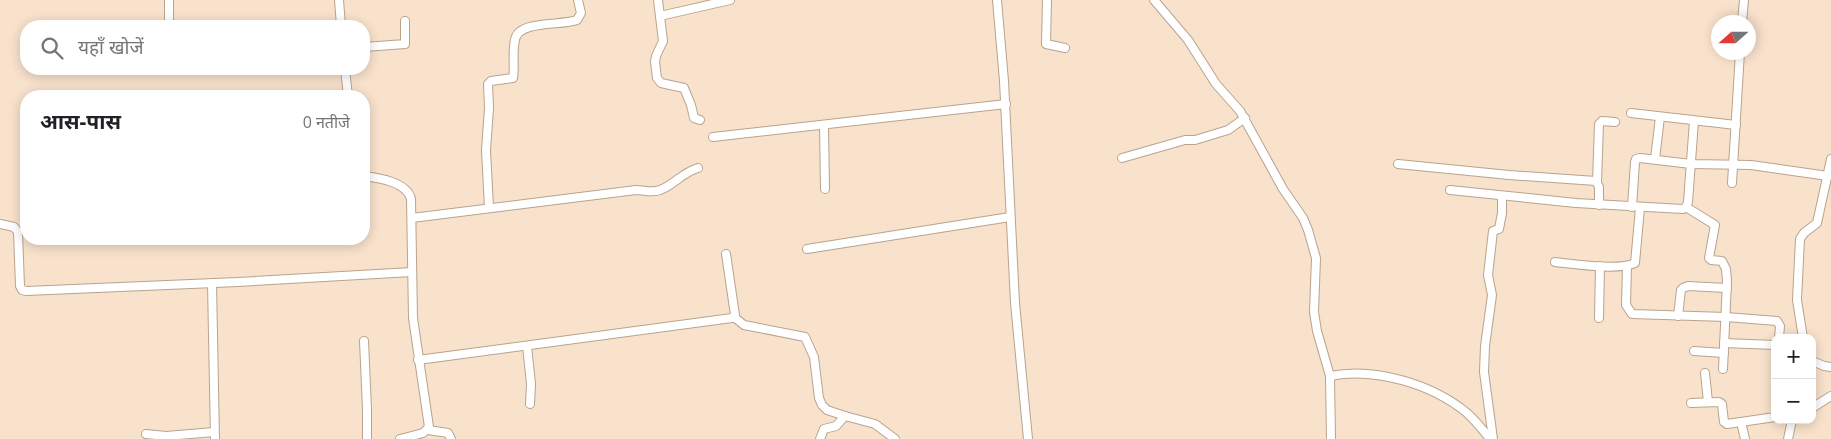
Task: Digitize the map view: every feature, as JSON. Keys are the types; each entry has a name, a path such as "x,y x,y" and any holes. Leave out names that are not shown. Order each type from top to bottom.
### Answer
{"street":[{"path":"169,0 169,20"},
{"path":"339,0 341,20"},
{"path":"490,208 486,150 489,108 488,84 492,81 513,78 515,38 518,32 527,27 567,23 577,20 581,13 578,0"},
{"path":"658,0 663,41 655,59 657,78 661,83 683,87 691,105 694,118 700,120"},
{"path":"660,16 730,0"},
{"path":"997,0 1006,104 1015,304 1028,439"},
{"path":"1047,0 1046,44 1065,48"},
{"path":"1154,0 1188,40 1216,84 1245,118 1283,189 1303,218 1316,258 1314,312 1330,376 1329,422 1331,439"},
{"path":"1743,15 1744,0"},
{"path":"370,47 405,44 405,21"},
{"path":"1732,183 1740,60"},
{"path":"346,75 347,90"},
{"path":"713,138 1006,104"},
{"path":"1631,113 1736,124"},
{"path":"1655,159 1660,117"},
{"path":"1122,158 1228,130 1245,118"},
{"path":"1686,207 1694,121"},
{"path":"1599,205 1599,186 1597,182 1599,124 1602,122 1615,122"},
{"path":"824,126 825,188"},
{"path":"1555,262 1627,266 1632,265 1636,261 1635,160 1640,158 1691,164 1734,164 1828,176"},
{"path":"1802,334 1797,300 1800,239 1804,233 1817,223 1831,159"},
{"path":"1398,164 1597,182"},
{"path":"412,218 636,190 659,190 686,172 698,168"},
{"path":"370,177 382,179 407,190 412,199 412,318 429,422 428,430"},
{"path":"1450,190 1636,208 1683,209 1686,207"},
{"path":"1491,439 1484,361 1492,295 1488,275 1493,231 1498,229 1502,196"},
{"path":"1686,207 1715,225 1709,258 1724,263 1727,273 1723,369"},
{"path":"807,249 1010,217"},
{"path":"0,224 14,227 18,232 20,286 24,291 412,272"},
{"path":"726,254 734,318"},
{"path":"1599,318 1600,266"},
{"path":"1627,266 1626,305 1629,312 1636,315 1726,317 1777,321 1780,326 1779,334"},
{"path":"146,434 166,436 214,435 212,283"},
{"path":"1678,316 1681,290 1683,288 1688,286 1727,288"},
{"path":"418,360 734,318 744,325 805,337 814,357 819,398 822,405 827,410 875,424 895,439"},
{"path":"364,341 367,439"},
{"path":"1724,343 1771,345"},
{"path":"527,346 532,384 530,404"},
{"path":"1694,351 1724,353"},
{"path":"1816,363 1831,367"},
{"path":"1705,373 1708,402"},
{"path":"1330,376 1342,374 1373,375 1410,384 1441,396 1465,411 1491,439"},
{"path":"1816,405 1831,396"},
{"path":"1691,403 1721,402 1725,424 1771,418"},
{"path":"820,439 824,430 836,426 845,416"},
{"path":"1741,422 1745,439"},
{"path":"1788,439 1791,424"},
{"path":"400,439 428,430 448,433 451,439"}]}
